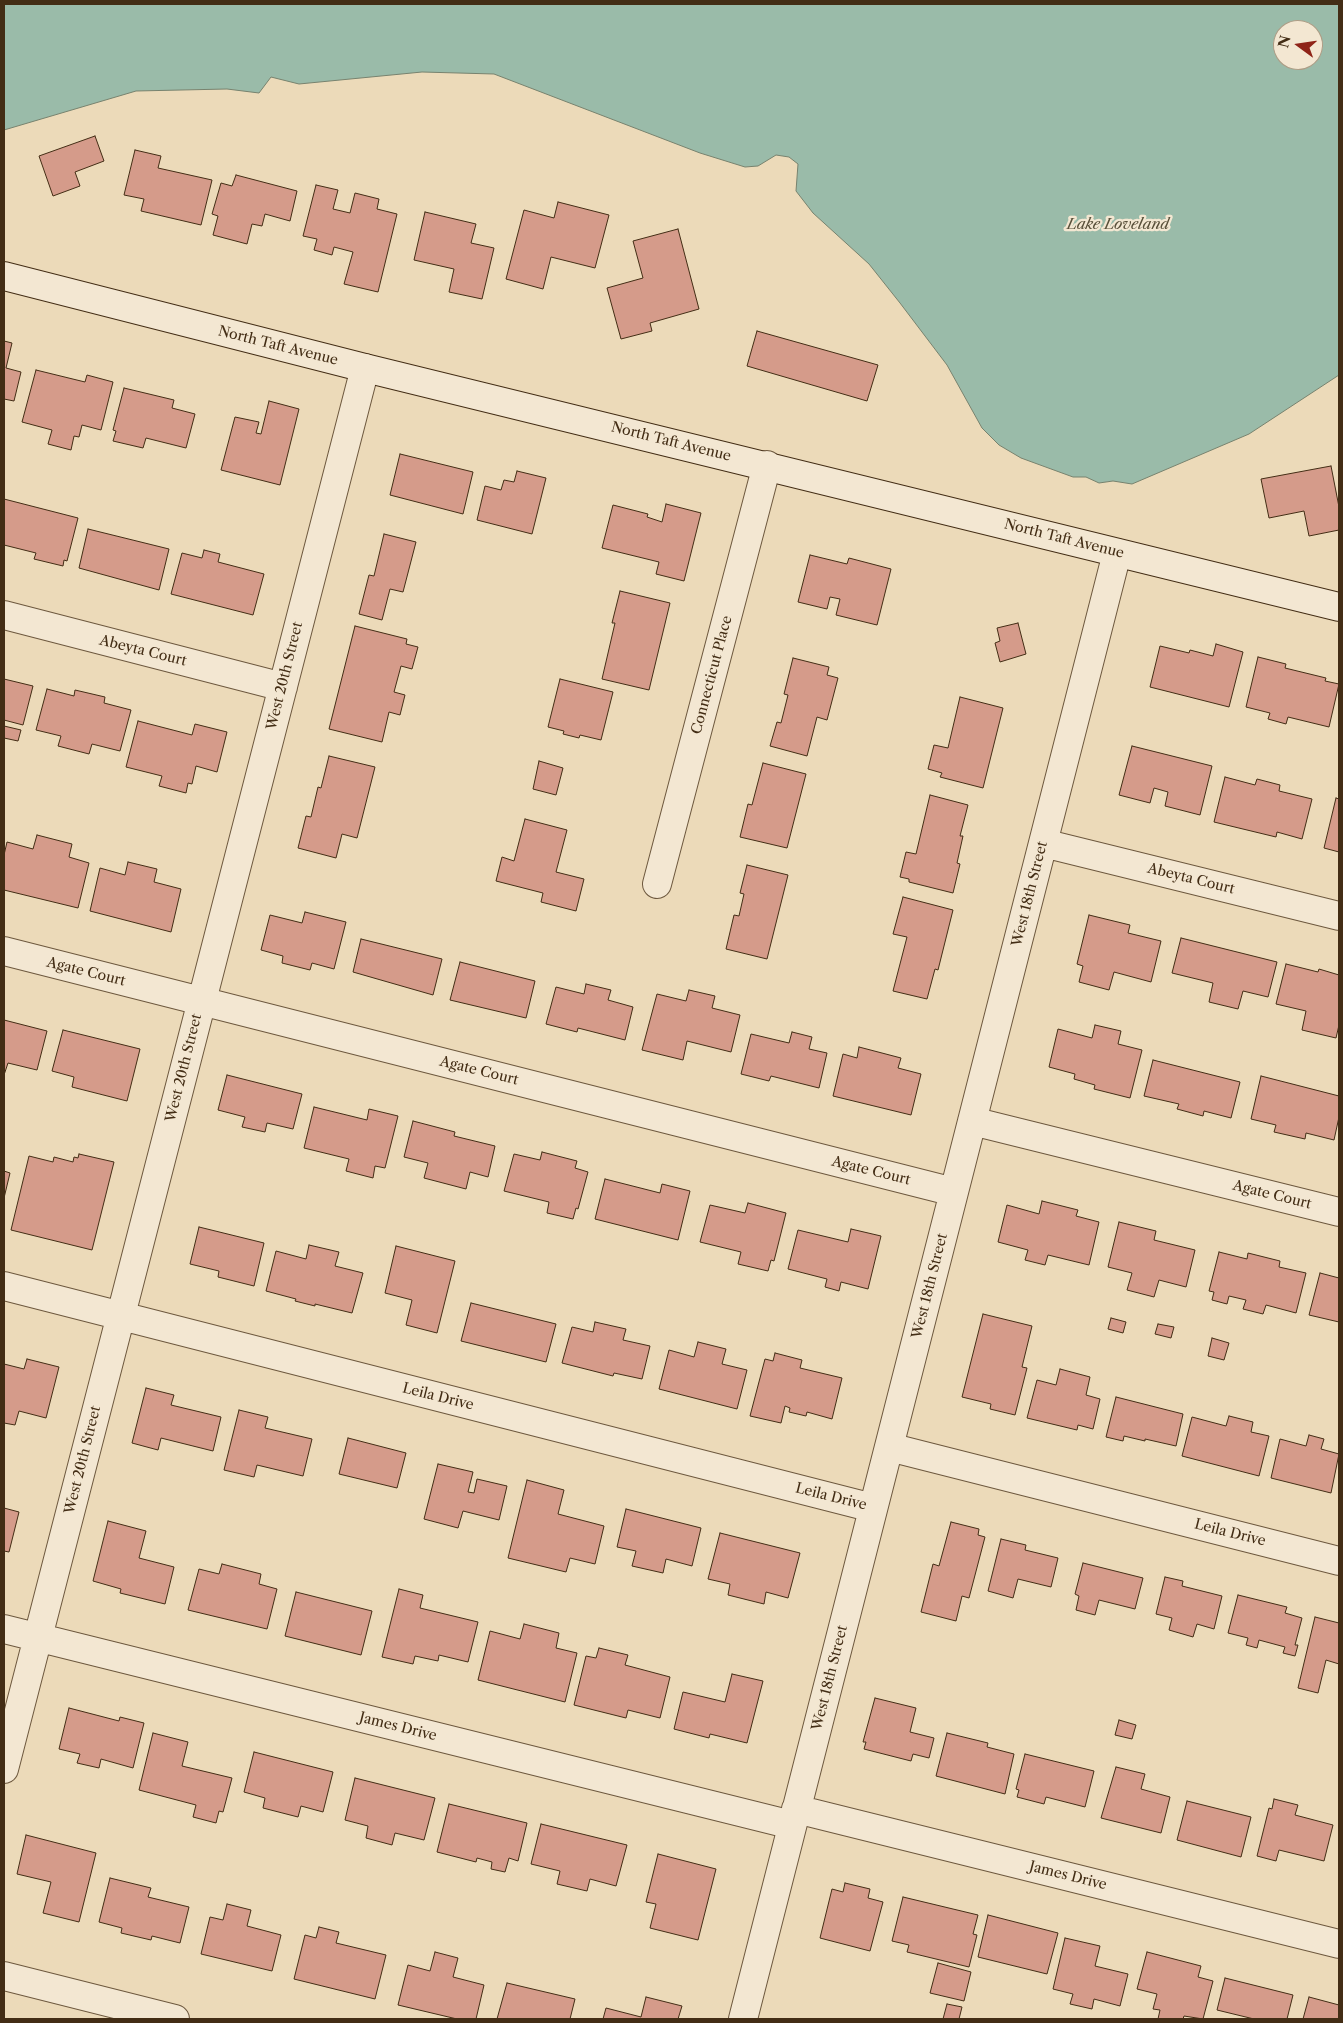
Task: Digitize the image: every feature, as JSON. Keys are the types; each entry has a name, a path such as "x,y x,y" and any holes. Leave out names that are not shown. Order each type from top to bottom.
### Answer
{"street":[{"name":"North Taft Avenue","path":"4,276 365,368 1339,607"},
{"name":"West 20th Street","path":"4,1768 365,368"},
{"name":"Connecticut Place","path":"657,884 766,465"},
{"name":"West 18th Street","path":"743,2019 1117,553"},
{"name":"Abeyta Court","path":"4,615 282,687"},
{"name":"Abeyta Court","path":"1043,843 1339,916"},
{"name":"Agate Court","path":"4,951 954,1192"},
{"name":"Agate Court","path":"972,1121 1339,1212"},
{"name":"Leila Drive","path":"4,1286 873,1508"},
{"name":"Leila Drive","path":"889,1447 1339,1560"},
{"name":"James Drive","path":"4,1629 794,1817 1339,1944"},
{"path":"4,1976 175,2019"}],"water":[{"name":"Lake Loveland","path":"4,4 1339,4 1339,375 1249,434 1132,484 1113,481 1099,483 1086,477 1073,477 1021,458 999,445 982,428 947,365 900,303 869,264 813,213 796,191 798,164 789,157 776,155 758,166 745,167 700,153 494,74 422,72 299,84 271,77 259,93 227,89 136,91 4,130"}],"building":[{"path":"95,136 104,161 75,172 80,186 53,196 39,156"},
{"path":"135,150 161,156 158,168 212,180 201,225 141,211 144,199 124,195"},
{"path":"236,175 297,191 290,221 265,214 262,226 252,224 247,244 213,235 218,216 212,214 221,183 232,186"},
{"path":"316,185 338,190 333,209 350,213 355,193 379,199 377,209 397,214 378,292 344,284 353,252 334,247 332,255 314,250 317,239 303,236"},
{"path":"558,202 609,215 595,268 551,257 543,289 506,279 524,210 554,218"},
{"path":"425,212 476,224 471,243 494,248 482,299 449,292 454,269 414,260"},
{"path":"678,229 699,309 650,323 652,331 621,339 607,288 643,278 633,241"},
{"path":"757,331 878,365 867,401 747,366"},
{"path":"4,341 12,343 6,368 21,372 14,401 4,399"},
{"path":"36,370 85,382 87,375 113,382 101,430 82,425 79,437 74,436 71,450 48,444 52,430 22,422"},
{"path":"124,388 174,400 172,408 195,414 186,448 146,438 143,448 113,441 116,431 113,430"},
{"path":"269,401 299,409 280,485 221,470 235,417 259,422 256,433 261,434"},
{"path":"400,454 473,472 463,514 390,495"},
{"path":"1331,466 1339,507 1339,530 1309,536 1304,511 1269,518 1261,479"},
{"path":"517,471 546,478 532,534 477,520 485,486 501,490 504,480 514,482"},
{"path":"4,499 78,518 67,561 64,560 63,566 34,559 36,553 4,545"},
{"path":"666,504 701,513 684,581 656,574 659,562 602,548 613,505 648,514 647,517 662,522"},
{"path":"88,529 169,549 159,590 79,568"},
{"path":"384,534 416,542 403,592 390,589 382,620 359,614 369,575 374,576"},
{"path":"204,550 220,554 218,562 264,574 253,615 171,594 182,553 202,558"},
{"path":"810,555 847,564 849,558 891,569 877,625 836,615 840,599 830,597 827,609 798,602"},
{"path":"620,591 670,603 649,690 602,679 615,623 612,623"},
{"path":"1018,623 1026,654 1000,662 995,643 1000,641 997,628"},
{"path":"355,626 407,639 406,644 418,647 412,669 401,666 394,692 405,695 400,715 389,712 382,742 329,729"},
{"path":"1216,644 1243,652 1229,707 1150,687 1160,646 1189,653 1190,650 1213,656"},
{"path":"1258,657 1286,664 1285,668 1326,678 1325,681 1339,684 1329,727 1288,717 1286,724 1268,719 1270,713 1246,707"},
{"path":"793,658 829,667 827,675 838,678 827,720 817,717 807,756 770,746 777,722 781,723 788,695 784,694"},
{"path":"4,679 33,686 23,725 4,720"},
{"path":"560,679 613,692 601,740 580,735 579,738 563,734 564,731 548,727"},
{"path":"47,689 74,696 75,690 105,697 104,703 131,710 120,751 92,744 89,754 58,746 61,736 36,730"},
{"path":"960,697 1003,708 983,788 940,777 942,773 928,769 934,745 948,748"},
{"path":"138,721 192,735 195,724 227,732 217,772 196,766 192,784 188,783 186,793 159,786 162,776 126,767"},
{"path":"4,726 21,730 18,741 4,738"},
{"path":"1132,746 1212,766 1200,815 1165,806 1168,792 1154,788 1150,803 1119,795"},
{"path":"329,756 375,767 357,838 342,834 336,858 298,848 306,816 311,817 318,787 321,788"},
{"path":"539,761 563,768 556,795 533,789"},
{"path":"763,763 806,774 787,848 740,837 748,804 752,805"},
{"path":"1225,777 1255,785 1257,779 1280,785 1279,791 1312,799 1302,839 1277,832 1276,837 1214,822"},
{"path":"930,795 968,805 960,836 963,836 957,863 960,864 953,893 909,882 909,879 900,877 906,852 916,854"},
{"path":"1336,798 1339,799 1339,852 1324,848"},
{"path":"525,819 567,830 556,872 584,879 576,911 541,902 543,893 496,881 502,857 514,861"},
{"path":"37,835 72,844 69,857 89,863 78,908 4,890 4,855 7,842 33,849"},
{"path":"128,862 157,869 154,882 181,889 171,932 90,911 100,868 125,875"},
{"path":"747,865 788,875 767,959 726,949 734,915 739,916 744,894 740,893"},
{"path":"903,897 953,910 938,970 935,969 927,999 893,991 907,937 893,934"},
{"path":"305,912 346,922 334,969 312,963 310,970 282,963 283,956 261,950 270,915 302,923"},
{"path":"1089,915 1130,925 1128,933 1161,941 1151,982 1114,972 1109,990 1079,982 1083,966 1077,964"},
{"path":"1181,938 1277,962 1268,997 1243,991 1238,1009 1209,1002 1213,983 1172,973"},
{"path":"361,939 442,959 433,995 353,972"},
{"path":"460,962 535,981 526,1018 450,1000"},
{"path":"1286,964 1318,972 1319,969 1339,975 1339,1025 1336,1038 1302,1030 1306,1011 1276,1004"},
{"path":"586,984 611,990 608,1000 633,1007 625,1040 578,1028 577,1032 546,1024 556,987 584,994"},
{"path":"689,990 715,996 712,1008 740,1015 731,1052 687,1041 683,1060 642,1050 657,994 686,1001"},
{"path":"4,1020 47,1031 37,1070 8,1063 4,1075"},
{"path":"1095,1025 1121,1031 1118,1044 1142,1050 1130,1098 1094,1089 1095,1085 1074,1079 1075,1074 1049,1067 1058,1029 1092,1038"},
{"path":"63,1030 140,1049 127,1101 72,1087 74,1077 52,1071"},
{"path":"792,1032 812,1037 809,1049 827,1053 819,1088 771,1076 769,1081 741,1074 751,1034 789,1043"},
{"path":"859,1047 901,1058 898,1068 921,1074 911,1115 833,1096 843,1054 857,1058"},
{"path":"1153,1060 1240,1082 1231,1118 1204,1111 1203,1116 1177,1109 1179,1104 1144,1096"},
{"path":"227,1075 302,1094 293,1129 267,1123 265,1132 242,1127 245,1117 218,1110"},
{"path":"1261,1076 1339,1096 1339,1117 1334,1140 1306,1133 1305,1139 1274,1132 1276,1125 1251,1119"},
{"path":"314,1107 367,1120 369,1109 398,1116 385,1168 375,1166 373,1178 346,1171 349,1159 304,1148"},
{"path":"413,1121 455,1132 454,1136 495,1146 488,1177 470,1172 466,1189 424,1178 428,1163 404,1157"},
{"path":"542,1152 577,1161 575,1168 588,1172 578,1209 576,1208 573,1219 547,1213 549,1202 504,1191 514,1154 540,1160"},
{"path":"79,1154 114,1162 92,1250 11,1230 29,1156 53,1162 54,1157 73,1162 74,1157 78,1158"},
{"path":"4,1171 10,1173 4,1198"},
{"path":"605,1179 660,1193 662,1184 690,1191 678,1240 595,1219"},
{"path":"1042,1201 1078,1210 1076,1216 1099,1222 1089,1265 1048,1255 1045,1265 1025,1260 1028,1250 998,1242 1007,1205 1039,1214"},
{"path":"748,1203 786,1213 774,1261 771,1260 768,1271 738,1264 741,1252 700,1242 710,1205 745,1213"},
{"path":"1119,1222 1156,1231 1154,1240 1195,1250 1186,1287 1159,1280 1154,1297 1127,1290 1132,1273 1108,1267"},
{"path":"199,1227 264,1243 254,1286 218,1277 219,1271 190,1264"},
{"path":"851,1229 881,1236 868,1289 841,1282 839,1291 825,1287 827,1279 788,1269 798,1230 848,1242"},
{"path":"309,1245 339,1252 335,1266 363,1273 352,1313 295,1301 296,1299 266,1291 276,1251 306,1259"},
{"path":"396,1246 455,1261 437,1333 406,1325 412,1300 385,1293"},
{"path":"1219,1252 1247,1259 1248,1253 1280,1261 1279,1267 1306,1273 1296,1313 1266,1305 1263,1314 1243,1309 1246,1300 1229,1296 1227,1304 1212,1300 1214,1292 1209,1291"},
{"path":"1320,1273 1339,1278 1339,1322 1309,1315"},
{"path":"471,1303 556,1324 546,1362 461,1341"},
{"path":"983,1314 1032,1326 1022,1367 1027,1368 1015,1415 990,1409 991,1404 962,1397"},
{"path":"1111,1318 1126,1322 1123,1333 1108,1329"},
{"path":"595,1322 626,1329 623,1340 650,1346 642,1379 614,1373 613,1376 562,1363 572,1327 593,1332"},
{"path":"1158,1324 1174,1327 1171,1338 1155,1334"},
{"path":"1212,1338 1229,1343 1224,1360 1208,1356"},
{"path":"698,1342 726,1349 722,1364 747,1370 737,1409 659,1389 669,1350 694,1357"},
{"path":"775,1353 802,1360 800,1368 842,1378 832,1419 807,1412 806,1416 789,1412 790,1408 785,1406 781,1423 750,1416 765,1359 773,1361"},
{"path":"27,1359 59,1367 46,1418 19,1411 15,1425 4,1423 4,1364 24,1369"},
{"path":"1060,1369 1090,1377 1086,1395 1100,1399 1093,1429 1078,1425 1077,1430 1027,1418 1037,1380 1056,1385"},
{"path":"146,1388 174,1395 171,1405 221,1417 213,1451 161,1438 158,1450 132,1443"},
{"path":"1116,1397 1183,1414 1176,1446 1124,1436 1123,1441 1106,1437"},
{"path":"239,1410 268,1417 265,1428 312,1439 303,1476 257,1465 254,1477 224,1470"},
{"path":"1229,1416 1253,1422 1251,1432 1269,1436 1259,1476 1182,1456 1192,1417 1226,1426"},
{"path":"1309,1435 1324,1439 1321,1449 1339,1454 1331,1493 1271,1478 1280,1439 1306,1446"},
{"path":"348,1438 406,1453 397,1488 339,1474"},
{"path":"438,1464 473,1472 468,1492 474,1493 477,1479 507,1486 499,1520 463,1511 458,1528 424,1519"},
{"path":"527,1480 564,1490 558,1514 604,1526 595,1564 570,1558 566,1572 508,1558"},
{"path":"4,1508 19,1512 9,1552 4,1551"},
{"path":"626,1509 701,1528 692,1566 666,1559 663,1573 632,1566 636,1551 617,1547"},
{"path":"108,1521 146,1531 139,1558 174,1567 165,1604 120,1593 121,1589 93,1581"},
{"path":"951,1522 979,1529 978,1535 985,1537 969,1598 962,1596 956,1621 921,1612 933,1564 939,1566"},
{"path":"720,1533 800,1553 788,1598 766,1592 764,1604 728,1595 730,1584 708,1579"},
{"path":"1001,1539 1026,1545 1025,1550 1058,1558 1051,1587 1018,1579 1013,1598 988,1591"},
{"path":"1083,1563 1143,1578 1135,1609 1099,1600 1095,1615 1076,1610 1079,1596 1075,1594"},
{"path":"222,1564 261,1574 259,1584 277,1589 267,1629 188,1610 199,1569 219,1574"},
{"path":"1165,1577 1183,1581 1182,1586 1222,1596 1214,1629 1197,1624 1193,1637 1169,1630 1172,1618 1156,1614"},
{"path":"399,1589 423,1595 420,1608 478,1622 468,1662 439,1655 438,1661 415,1656 413,1664 382,1657"},
{"path":"296,1592 372,1611 361,1655 285,1636"},
{"path":"1238,1595 1287,1607 1285,1613 1302,1618 1295,1645 1298,1645 1295,1656 1283,1653 1285,1647 1259,1640 1257,1648 1246,1645 1248,1638 1228,1633"},
{"path":"1315,1617 1339,1623 1339,1664 1326,1660 1318,1693 1298,1688"},
{"path":"524,1624 559,1633 556,1648 577,1653 565,1702 478,1680 490,1631 520,1639"},
{"path":"599,1648 628,1655 625,1665 670,1677 660,1718 628,1710 626,1718 574,1705 586,1656 596,1658"},
{"path":"732,1674 763,1681 747,1743 710,1734 709,1738 674,1729 683,1692 725,1702"},
{"path":"875,1698 916,1708 910,1732 934,1738 929,1758 913,1754 911,1761 864,1749 866,1742 863,1742"},
{"path":"69,1708 119,1721 120,1717 144,1723 133,1768 101,1759 99,1768 77,1763 80,1754 59,1749"},
{"path":"1119,1720 1136,1725 1132,1739 1115,1735"},
{"path":"153,1733 188,1742 182,1766 232,1778 223,1812 219,1811 216,1823 193,1817 196,1805 139,1790"},
{"path":"947,1733 988,1743 987,1747 1014,1754 1005,1794 936,1776"},
{"path":"254,1752 333,1772 323,1812 301,1806 298,1817 263,1808 265,1798 244,1792"},
{"path":"1025,1754 1094,1771 1085,1807 1046,1797 1044,1804 1017,1797 1019,1790 1016,1789"},
{"path":"1116,1767 1145,1774 1141,1789 1170,1797 1161,1833 1101,1818"},
{"path":"355,1778 435,1798 424,1840 395,1833 392,1845 366,1838 368,1826 345,1820"},
{"path":"1274,1799 1298,1805 1295,1815 1333,1825 1324,1861 1279,1850 1276,1861 1257,1856 1269,1808 1272,1809"},
{"path":"1187,1801 1251,1817 1241,1857 1177,1840"},
{"path":"449,1804 527,1823 518,1861 509,1858 505,1872 491,1869 492,1862 477,1858 476,1862 437,1852"},
{"path":"541,1824 627,1845 616,1886 590,1879 587,1891 557,1884 560,1871 531,1864"},
{"path":"26,1835 96,1853 79,1922 43,1913 51,1882 17,1874"},
{"path":"658,1854 716,1869 698,1940 650,1928 656,1904 646,1902"},
{"path":"110,1878 151,1888 148,1897 189,1907 180,1943 152,1936 151,1940 121,1933 122,1928 99,1922"},
{"path":"845,1883 870,1889 868,1898 883,1902 870,1951 820,1938 832,1889 843,1892"},
{"path":"903,1897 978,1915 973,1934 977,1935 969,1967 907,1952 909,1945 892,1941"},
{"path":"227,1904 251,1910 247,1926 281,1935 272,1971 201,1954 210,1917 223,1920"},
{"path":"988,1915 1058,1933 1047,1974 978,1957"},
{"path":"319,1927 339,1932 336,1943 386,1955 375,1999 294,1979 305,1935 316,1938"},
{"path":"1065,1938 1100,1946 1095,1966 1128,1974 1120,2006 1094,1999 1092,2009 1070,2004 1073,1994 1053,1989"},
{"path":"435,1952 458,1958 453,1977 484,1985 476,2019 457,2019 398,2005 408,1965 430,1971"},
{"path":"1147,1952 1201,1966 1198,1977 1213,1981 1203,2019 1184,2016 1183,2019 1158,2019 1160,2010 1153,2009 1157,1994 1137,1989"},
{"path":"938,1963 971,1972 964,2001 930,1993"},
{"path":"1225,1978 1293,1995 1287,2019 1254,2019 1217,2010"},
{"path":"507,1983 575,1999 570,2019 497,2019"},
{"path":"646,1997 682,2006 678,2019 603,2019 606,2008 641,2017"},
{"path":"1309,1997 1339,2005 1339,2019 1303,2019"},
{"path":"947,2004 962,2007 959,2019 943,2019"}]}
